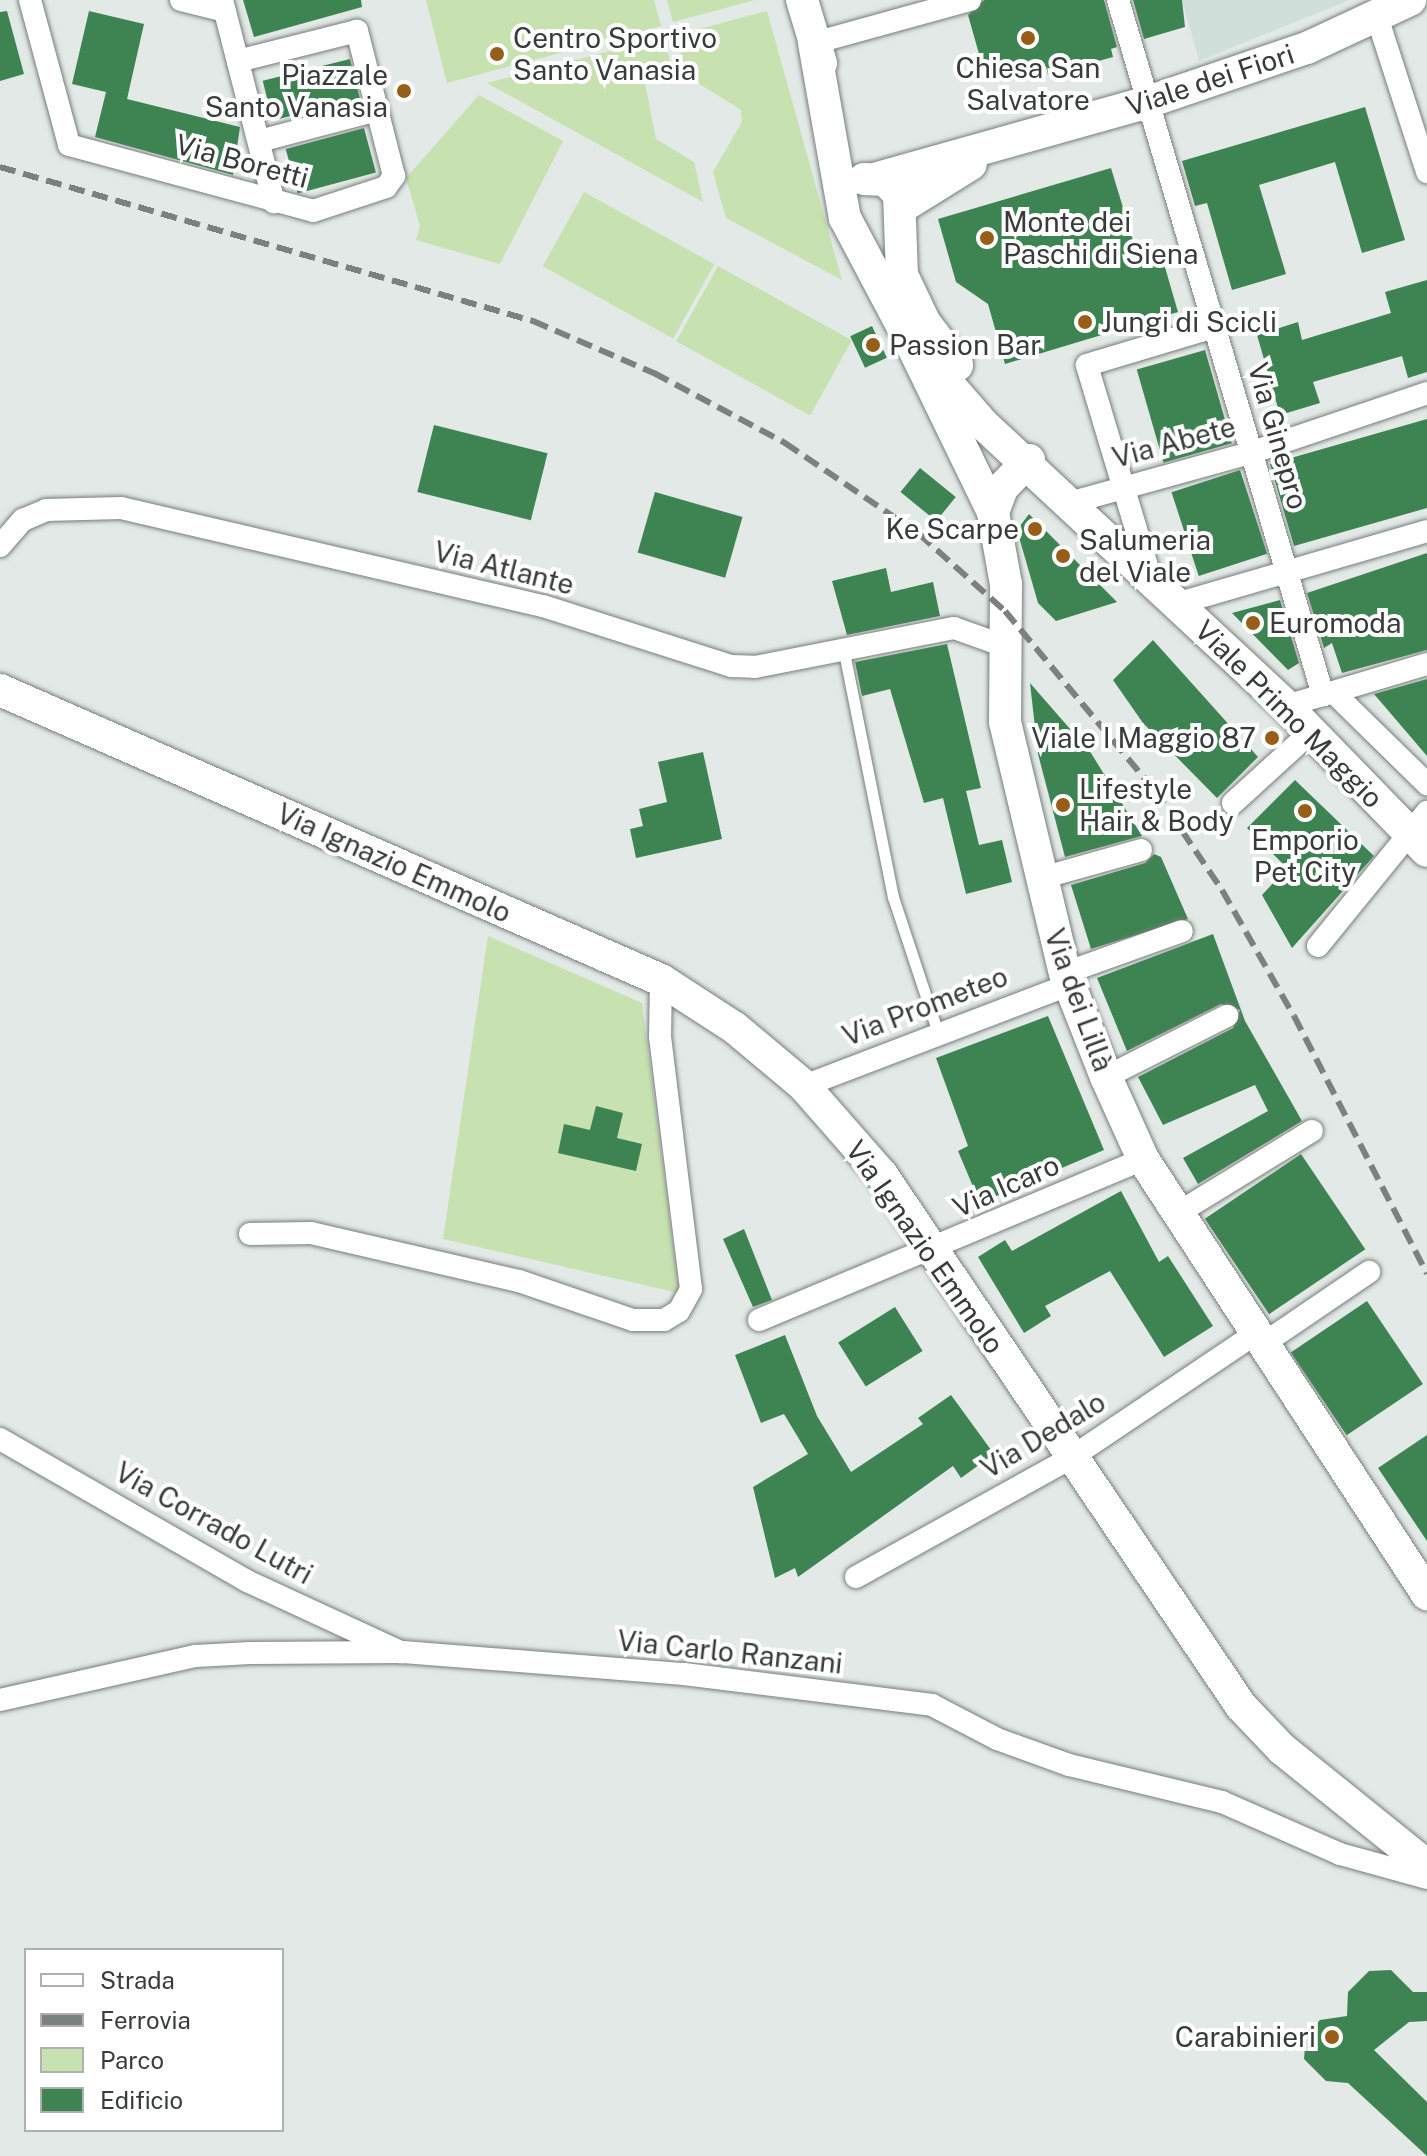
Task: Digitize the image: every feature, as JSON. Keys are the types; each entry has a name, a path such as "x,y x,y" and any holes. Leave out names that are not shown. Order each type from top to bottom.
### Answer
{"street":[{"name":"Via Boretti","path":"30,0 69,145 313,211 386,187 394,176 370,112"},
{"path":"181,0 223,5 274,202"},
{"path":"802,0 845,130 876,177 895,188 900,213 902,275 925,323 1029,460"},
{"path":"814,43 970,0"},
{"name":"Via Ginepro","path":"1118,0 1253,452 1285,571 1328,693"},
{"name":"Viale dei Fiori","path":"1002,145 1148,102 1378,20 1410,0"},
{"path":"1378,20 1427,172"},
{"path":"238,61 357,31 370,112 259,141"},
{"path":"814,43 848,217 909,339 983,424 1029,460"},
{"path":"848,217 853,185 1002,145"},
{"path":"848,217 878,236 900,213 1002,145"},
{"path":"1151,579 1127,485 1087,365 1214,327"},
{"name":"Via dei Lillà","path":"909,339 993,512 1006,584 1002,645 1005,722 1038,879 1066,979 1106,1077 1143,1159 1257,1340 1427,1594"},
{"name":"Via Abete","path":"1073,502 1253,452 1427,393"},
{"path":"993,512 1002,488 1029,460"},
{"name":"Viale Primo Maggio","path":"1029,460 1423,840"},
{"name":"Via Atlante","path":"0,546 23,520 46,510 121,508 543,606 731,666 755,667 843,647 954,628 1002,645"},
{"path":"1176,604 1427,531"},
{"path":"1286,706 1427,664"},
{"name":"Via Ignazio Emmolo","path":"2,692 661,980 735,1028 804,1086 882,1175 1069,1459 1241,1706 1282,1749 1427,1866"},
{"path":"1328,693 1427,784"},
{"path":"1233,803 1312,731"},
{"path":"1318,946 1423,840"},
{"path":"1038,879 1141,850"},
{"name":"Via Prometeo","path":"804,1086 1182,931"},
{"path":"250,1234 311,1233 519,1281 633,1320 664,1320 679,1311 691,1289 660,1037 661,980"},
{"path":"1106,1077 1227,1016"},
{"path":"1178,1213 1312,1131"},
{"name":"Via Icaro","path":"759,1320 898,1259 934,1250 1143,1159"},
{"name":"Via Dedalo","path":"856,1577 1069,1459 1369,1272"},
{"name":"Via Corrado Lutri","path":"0,1439 247,1581 403,1652"},
{"name":"Via Carlo Ranzani","path":"2,1696 196,1656 403,1652 684,1674 932,1705 997,1739 1069,1765 1222,1802 1340,1854 1427,1878"},
{"path":"1393,1837 1427,1850"}],"lane":[{"path":"843,647 893,897 937,1030"}],"shaded area":[{"path":"1182,0 1350,0 1199,61"}],"green space":[{"name":"Centro Sportivo Santo Vanasia","path":"426,0 654,0 661,26 447,83"},
{"path":"667,0 755,0 673,22"},
{"path":"767,11 842,280 726,218 713,172 742,122 741,110 687,76 676,35"},
{"path":"664,37 671,65 645,83 656,139 694,162 703,202 487,83"},
{"path":"479,95 563,141 500,264 416,240 420,226 406,178"},
{"path":"584,192 714,264 673,339 543,266"},
{"path":"718,266 852,340 810,415 676,341"},
{"path":"488,936 642,1003 679,1293 443,1239"}],"building":[{"path":"243,0 361,0 362,7 254,37"},
{"name":"Chiesa San Salvatore","path":"984,0 1104,0 1117,47 1111,49 1113,57 1048,75 1046,66 987,82 968,15"},
{"path":"1133,0 1182,0 1185,27 1144,39"},
{"path":"7,11 24,74 0,81 0,12"},
{"path":"89,11 144,24 127,99 240,127 233,175 95,137 106,92 72,84"},
{"path":"350,59 360,99 273,121 263,81"},
{"path":"1365,107 1405,240 1362,253 1335,162 1259,185 1286,274 1232,290 1207,203 1195,206 1182,161"},
{"path":"364,128 376,172 298,193 286,149"},
{"path":"1111,168 1138,257 1160,250 1178,312 1005,364 988,304 956,282 938,219"},
{"path":"1427,280 1427,372 1408,378 1402,356 1313,382 1320,403 1280,415 1257,335 1298,322 1302,340 1391,313 1385,292"},
{"path":"872,326 887,358 865,368 850,336"},
{"path":"1205,350 1232,443 1163,463 1137,370"},
{"path":"1427,419 1427,508 1294,546 1270,464"},
{"path":"434,425 548,453 531,520 417,492"},
{"path":"920,468 956,497 936,521 900,492"},
{"path":"1240,470 1267,554 1199,576 1172,492"},
{"path":"655,492 742,517 725,578 638,553"},
{"path":"1029,514 1117,602 1056,621 1038,603 1017,530"},
{"path":"1427,553 1427,650 1342,673 1332,643 1324,648 1307,593"},
{"path":"886,568 891,592 933,582 940,616 847,635 832,581"},
{"path":"1280,600 1299,663 1288,670 1232,613"},
{"path":"1153,640 1258,757 1217,798 1143,723 1113,680"},
{"path":"947,644 981,788 966,791 979,845 1002,840 1012,882 966,894 943,798 924,803 890,689 862,696 855,662"},
{"path":"1427,679 1427,756 1374,694"},
{"path":"1030,683 1091,753 1142,836 1065,857 1038,754"},
{"path":"703,752 722,839 636,858 630,829 643,826 639,809 667,802 658,762"},
{"path":"1295,780 1374,856 1292,948 1262,895 1287,868 1247,828"},
{"path":"1154,854 1161,857 1188,919 1091,949 1071,885 1145,863"},
{"path":"1213,934 1245,1021 1302,1121 1198,1184 1183,1158 1268,1111 1255,1085 1163,1125 1138,1077 1233,1028 1240,1010 1221,1004 1127,1051 1097,978"},
{"path":"1048,1016 1104,1150 980,1203 958,1151 968,1146 936,1058"},
{"path":"596,1106 623,1113 617,1138 642,1144 636,1171 558,1153 564,1124 590,1130"},
{"path":"1301,1154 1365,1249 1269,1314 1205,1219"},
{"path":"1121,1191 1159,1262 1168,1256 1213,1326 1164,1357 1110,1271 1045,1306 1051,1316 1024,1333 978,1257 1005,1240 1012,1251"},
{"path":"744,1229 772,1300 753,1307 723,1239"},
{"path":"1367,1301 1423,1384 1347,1435 1291,1352"},
{"path":"895,1307 923,1351 866,1387 838,1343"},
{"path":"785,1335 817,1416 851,1472 923,1424 918,1418 951,1395 994,1454 961,1478 953,1466 798,1577 795,1568 775,1578 753,1487 808,1454 784,1414 761,1423 735,1355"},
{"path":"1427,1435 1427,1541 1378,1468"},
{"path":"1391,1970 1413,1992 1427,1992 1427,2021 1409,2022 1374,2050 1427,2102 1427,2156 1348,2083 1326,2081 1304,2059 1306,2035 1320,2020 1347,2016 1348,1992 1369,1971"}],"railway":[{"path":"0,167 533,321 654,373 785,443 919,534 1005,611 1155,791 1222,890 1294,1016 1427,1274"}],"place":[{"name":"Chiesa San Salvatore","path":"1028,38"},
{"name":"Centro Sportivo Santo Vanasia","path":"497,54"},
{"name":"Piazzale Santo Vanasia","path":"404,91"},
{"name":"Monte dei Paschi di Siena","path":"987,238"},
{"name":"Jungi di Scicli","path":"1085,322"},
{"name":"Passion Bar","path":"873,345"},
{"name":"Ke Scarpe","path":"1035,529"},
{"name":"Salumeria del Viale","path":"1063,556"},
{"name":"Euromoda","path":"1253,623"},
{"name":"Viale I Maggio 87","path":"1272,738"},
{"name":"Lifestyle Hair & Body","path":"1063,805"},
{"name":"Emporio Pet City","path":"1305,811"},
{"name":"Carabinieri","path":"1332,2037"}]}
